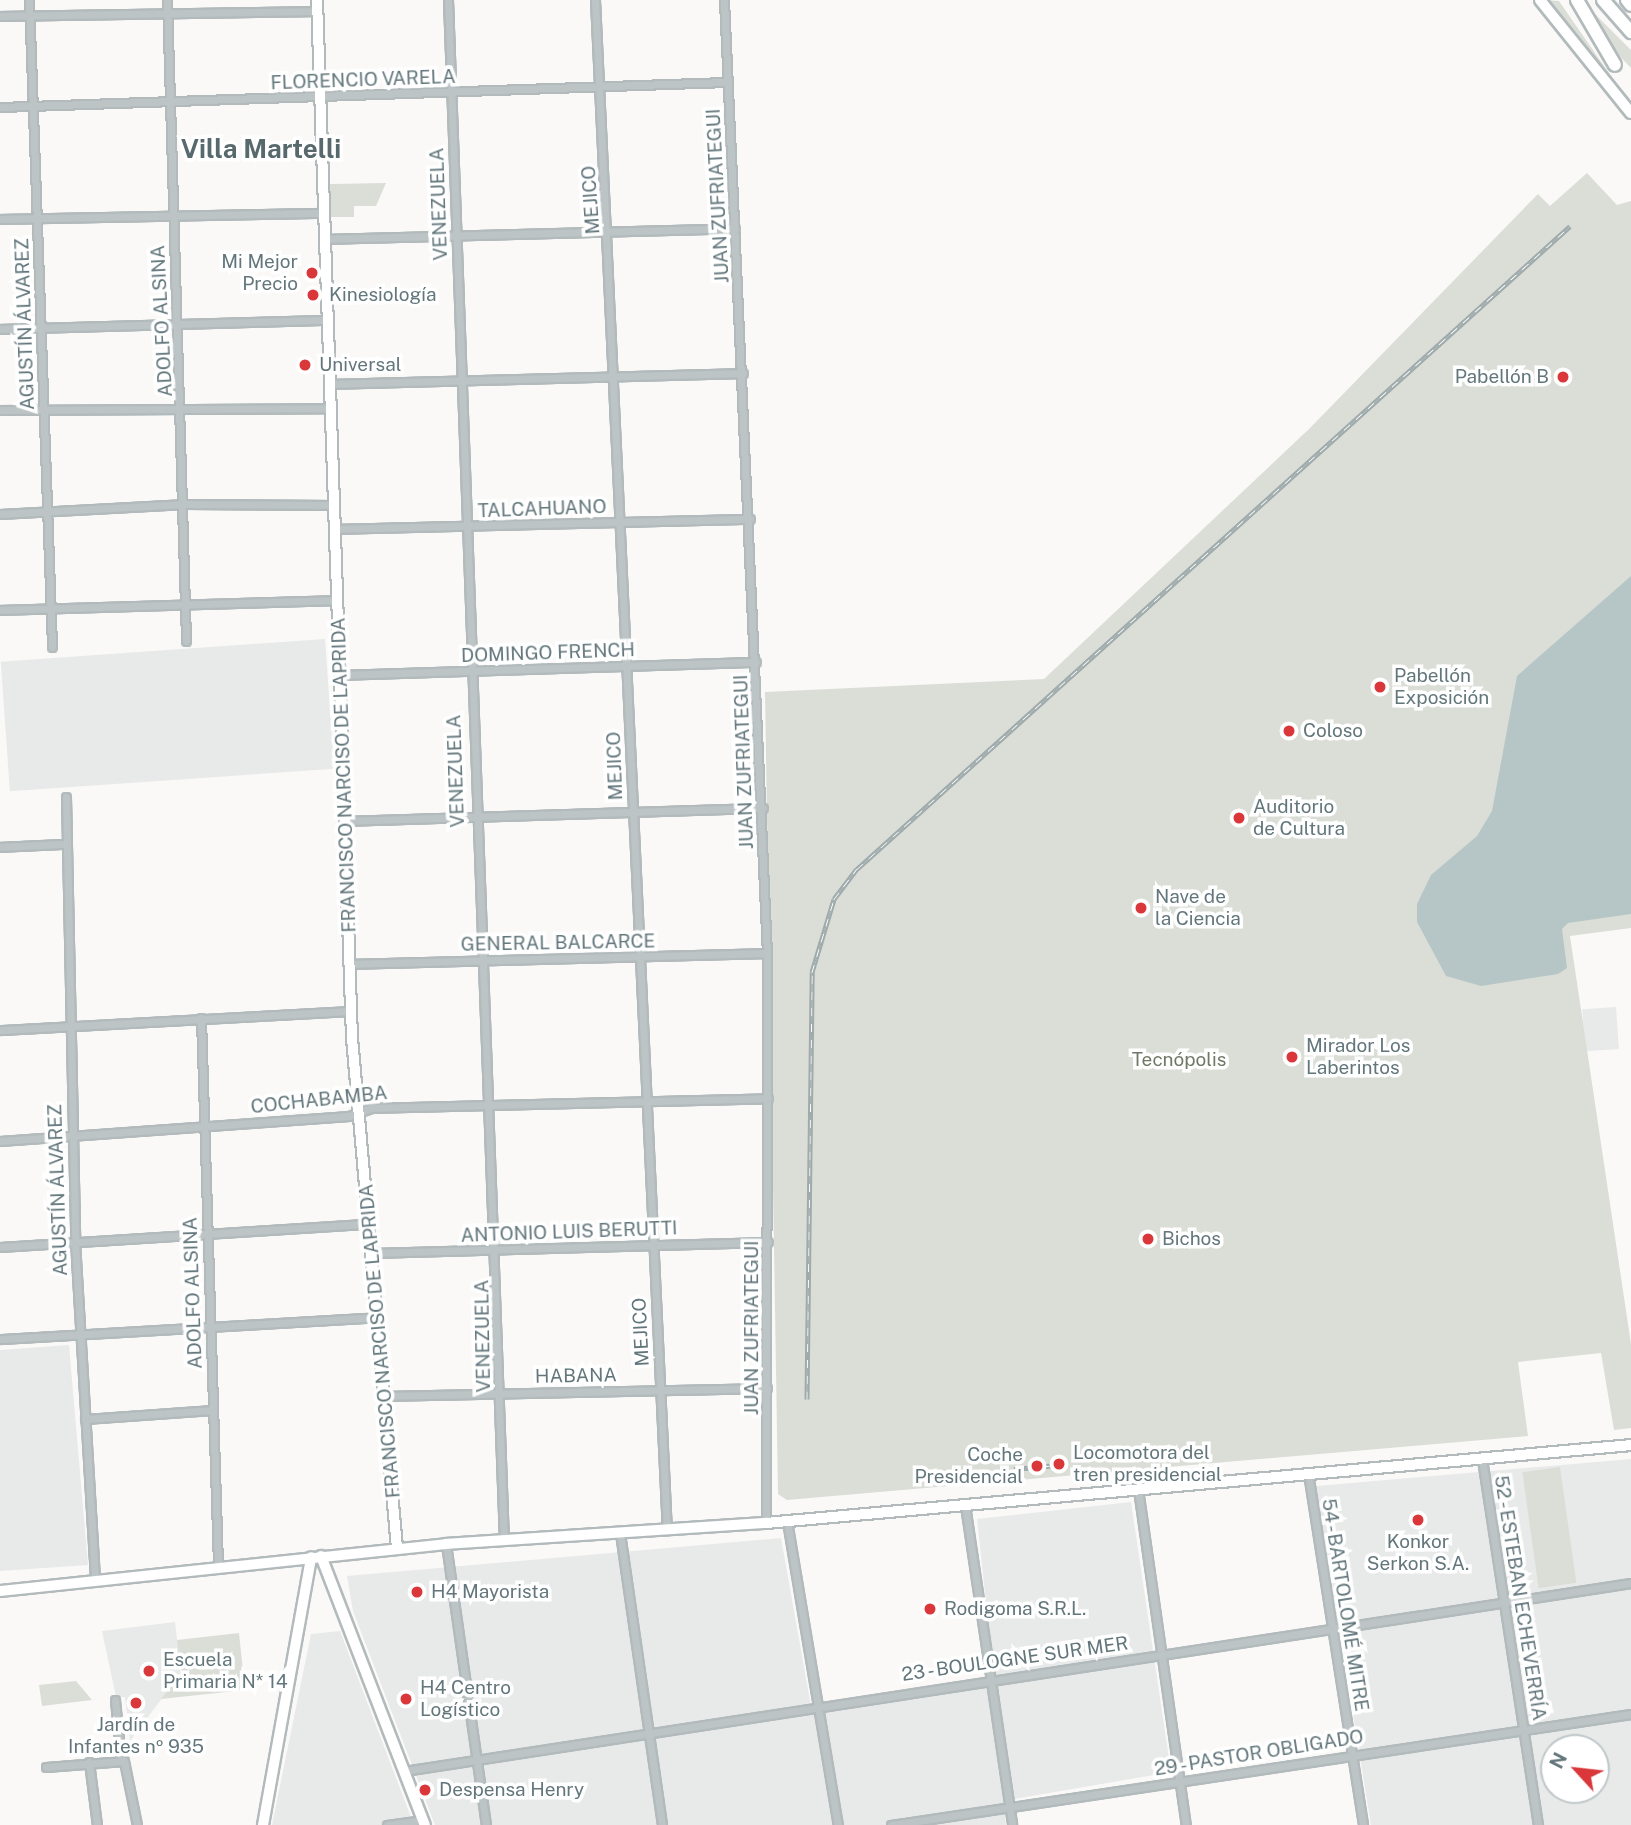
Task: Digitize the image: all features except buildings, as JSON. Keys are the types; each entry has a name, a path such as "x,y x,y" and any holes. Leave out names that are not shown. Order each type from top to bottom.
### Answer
{"highway":[{"path":"1577,0 1615,65"},
{"path":"1603,0 1631,32"},
{"path":"1627,0 1631,5"}],"main road":[{"path":"1540,0 1631,113"},
{"name":"FRANCISCO NARCISO DE LAPRIDA","path":"317,6 351,1011 397,1548"},
{"path":"0,1591 397,1548 766,1523 1631,1445"},
{"path":"316,1557 424,1823"},
{"path":"263,1825 316,1557"}],"street":[{"name":"AGUSTÍN ÁLVAREZ","path":"29,0 37,217 37,329 44,410 52,647"},
{"name":"ADOLFO ALSINA","path":"167,0 173,103 176,325 183,408 189,601 186,641"},
{"name":"VENEZUELA","path":"448,0 473,816 484,1107 497,1251 504,1540"},
{"name":"MEJICO","path":"595,0 609,232 645,1102 667,1530"},
{"name":"JUAN ZUFRIATEGUI","path":"724,0 750,519 767,953 766,1523"},
{"path":"0,16 168,16 317,6"},
{"name":"FLORENCIO VARELA","path":"0,107 727,82"},
{"path":"0,219 173,218 324,213"},
{"path":"325,239 735,228"},
{"path":"0,330 328,320"},
{"path":"331,384 743,373"},
{"path":"0,410 331,408"},
{"path":"0,514 186,504 334,505"},
{"name":"TALCAHUANO","path":"335,529 750,519"},
{"path":"0,610 189,601 337,600"},
{"name":"DOMINGO FRENCH","path":"341,675 756,662"},
{"name":"AGUSTÍN ÁLVAREZ","path":"66,797 64,844 75,1242 95,1581"},
{"path":"346,821 762,808"},
{"path":"0,847 64,844"},
{"name":"GENERAL BALCARCE","path":"350,964 767,953"},
{"path":"0,1030 351,1011"},
{"name":"ADOLFO ALSINA","path":"201,1018 218,1566"},
{"name":"COCHABAMBA","path":"0,1142 204,1127 361,1111 768,1098"},
{"path":"0,1247 369,1224"},
{"name":"ANTONIO LUIS BERUTTI","path":"372,1253 768,1242"},
{"path":"0,1339 378,1317"},
{"name":"HABANA","path":"385,1396 767,1388"},
{"path":"85,1419 213,1410"},
{"name":"52 - ESTEBAN ECHEVERRÍA","path":"1482,1458 1538,1825"},
{"name":"54 - BARTOLOMÉ MITRE","path":"1308,1473 1363,1825"},
{"path":"1138,1489 1186,1825"},
{"path":"965,1505 1012,1825"},
{"path":"787,1521 821,1705 838,1825"},
{"path":"620,1533 662,1825"},
{"path":"446,1544 486,1825"},
{"name":"23 - BOULOGNE SUR MER","path":"404,1771 648,1731 1631,1583"},
{"path":"116,1700 121,1760 130,1769 137,1825"},
{"name":"29 - PASTOR OBLIGADO","path":"891,1825 1631,1714"},
{"path":"46,1767 121,1760"},
{"path":"89,1762 97,1825"},
{"path":"387,1825 424,1823"}],"shaded area":[{"path":"1631,576 1631,914 1568,923 1562,929 1567,968 1558,974 1481,986 1446,976 1417,922 1417,904 1431,875 1477,836 1492,811 1517,676"},
{"path":"325,639 334,769 10,791 1,662"},
{"path":"1616,1007 1619,1049 1585,1051 1582,1009"},
{"path":"69,1345 88,1565 0,1571 0,1350"},
{"path":"1631,1459 1631,1825 1371,1825 1316,1486"},
{"path":"1131,1502 1171,1772 1003,1801 1006,1825 435,1825 353,1611 347,1576 781,1538 812,1712 995,1685 977,1519"},
{"path":"175,1622 181,1673 130,1741 125,1697 116,1697 102,1631"},
{"path":"340,1631 414,1825 272,1825 311,1634"}],"green space":[{"path":"1545,0 1559,1 1631,105"},
{"path":"1581,0 1631,50 1631,68 1610,46"},
{"name":"Tecnópolis","path":"1587,173 1617,205 1631,201 1631,928 1570,936 1631,1344 1631,1428 1614,1430 1601,1353 1518,1362 1528,1436 787,1500 778,1494 765,692 1044,679 1309,429 1538,194 1550,206"},
{"path":"386,183 376,206 354,206 354,217 331,217 330,184"},
{"path":"1560,1467 1576,1583 1539,1588 1522,1472"},
{"path":"239,1633 245,1690 161,1699 181,1673 177,1640"},
{"path":"76,1681 92,1700 42,1706 39,1685"}],"railway":[{"path":"807,1399 812,972 834,899 857,869 1570,226"},
{"path":"1014,1469 1068,1464"}],"place":[{"name":"Mi Mejor Precio","path":"312,273"},
{"name":"Kinesiología","path":"313,295"},
{"name":"Universal","path":"305,365"},
{"name":"Pabellón B","path":"1563,377"},
{"name":"Pabellón Exposición","path":"1380,687"},
{"name":"Coloso","path":"1289,731"},
{"name":"Auditorio de Cultura","path":"1239,818"},
{"name":"Nave de la Ciencia","path":"1141,908"},
{"name":"Mirador Los Laberintos","path":"1292,1057"},
{"name":"Bichos","path":"1148,1239"},
{"name":"Locomotora del tren presidencial","path":"1059,1464"},
{"name":"Coche Presidencial","path":"1037,1466"},
{"name":"Konkor Serkon S.A.","path":"1418,1520"},
{"name":"H4 Mayorista","path":"417,1592"},
{"name":"Rodigoma S.R.L.","path":"930,1609"},
{"name":"Escuela Primaria N* 14","path":"149,1671"},
{"name":"H4 Centro Logístico","path":"406,1699"},
{"name":"Jardín de Infantes nº 935","path":"136,1703"},
{"name":"Despensa Henry","path":"425,1790"}],"district":[{"name":"Villa Martelli","path":"261,149"}]}
